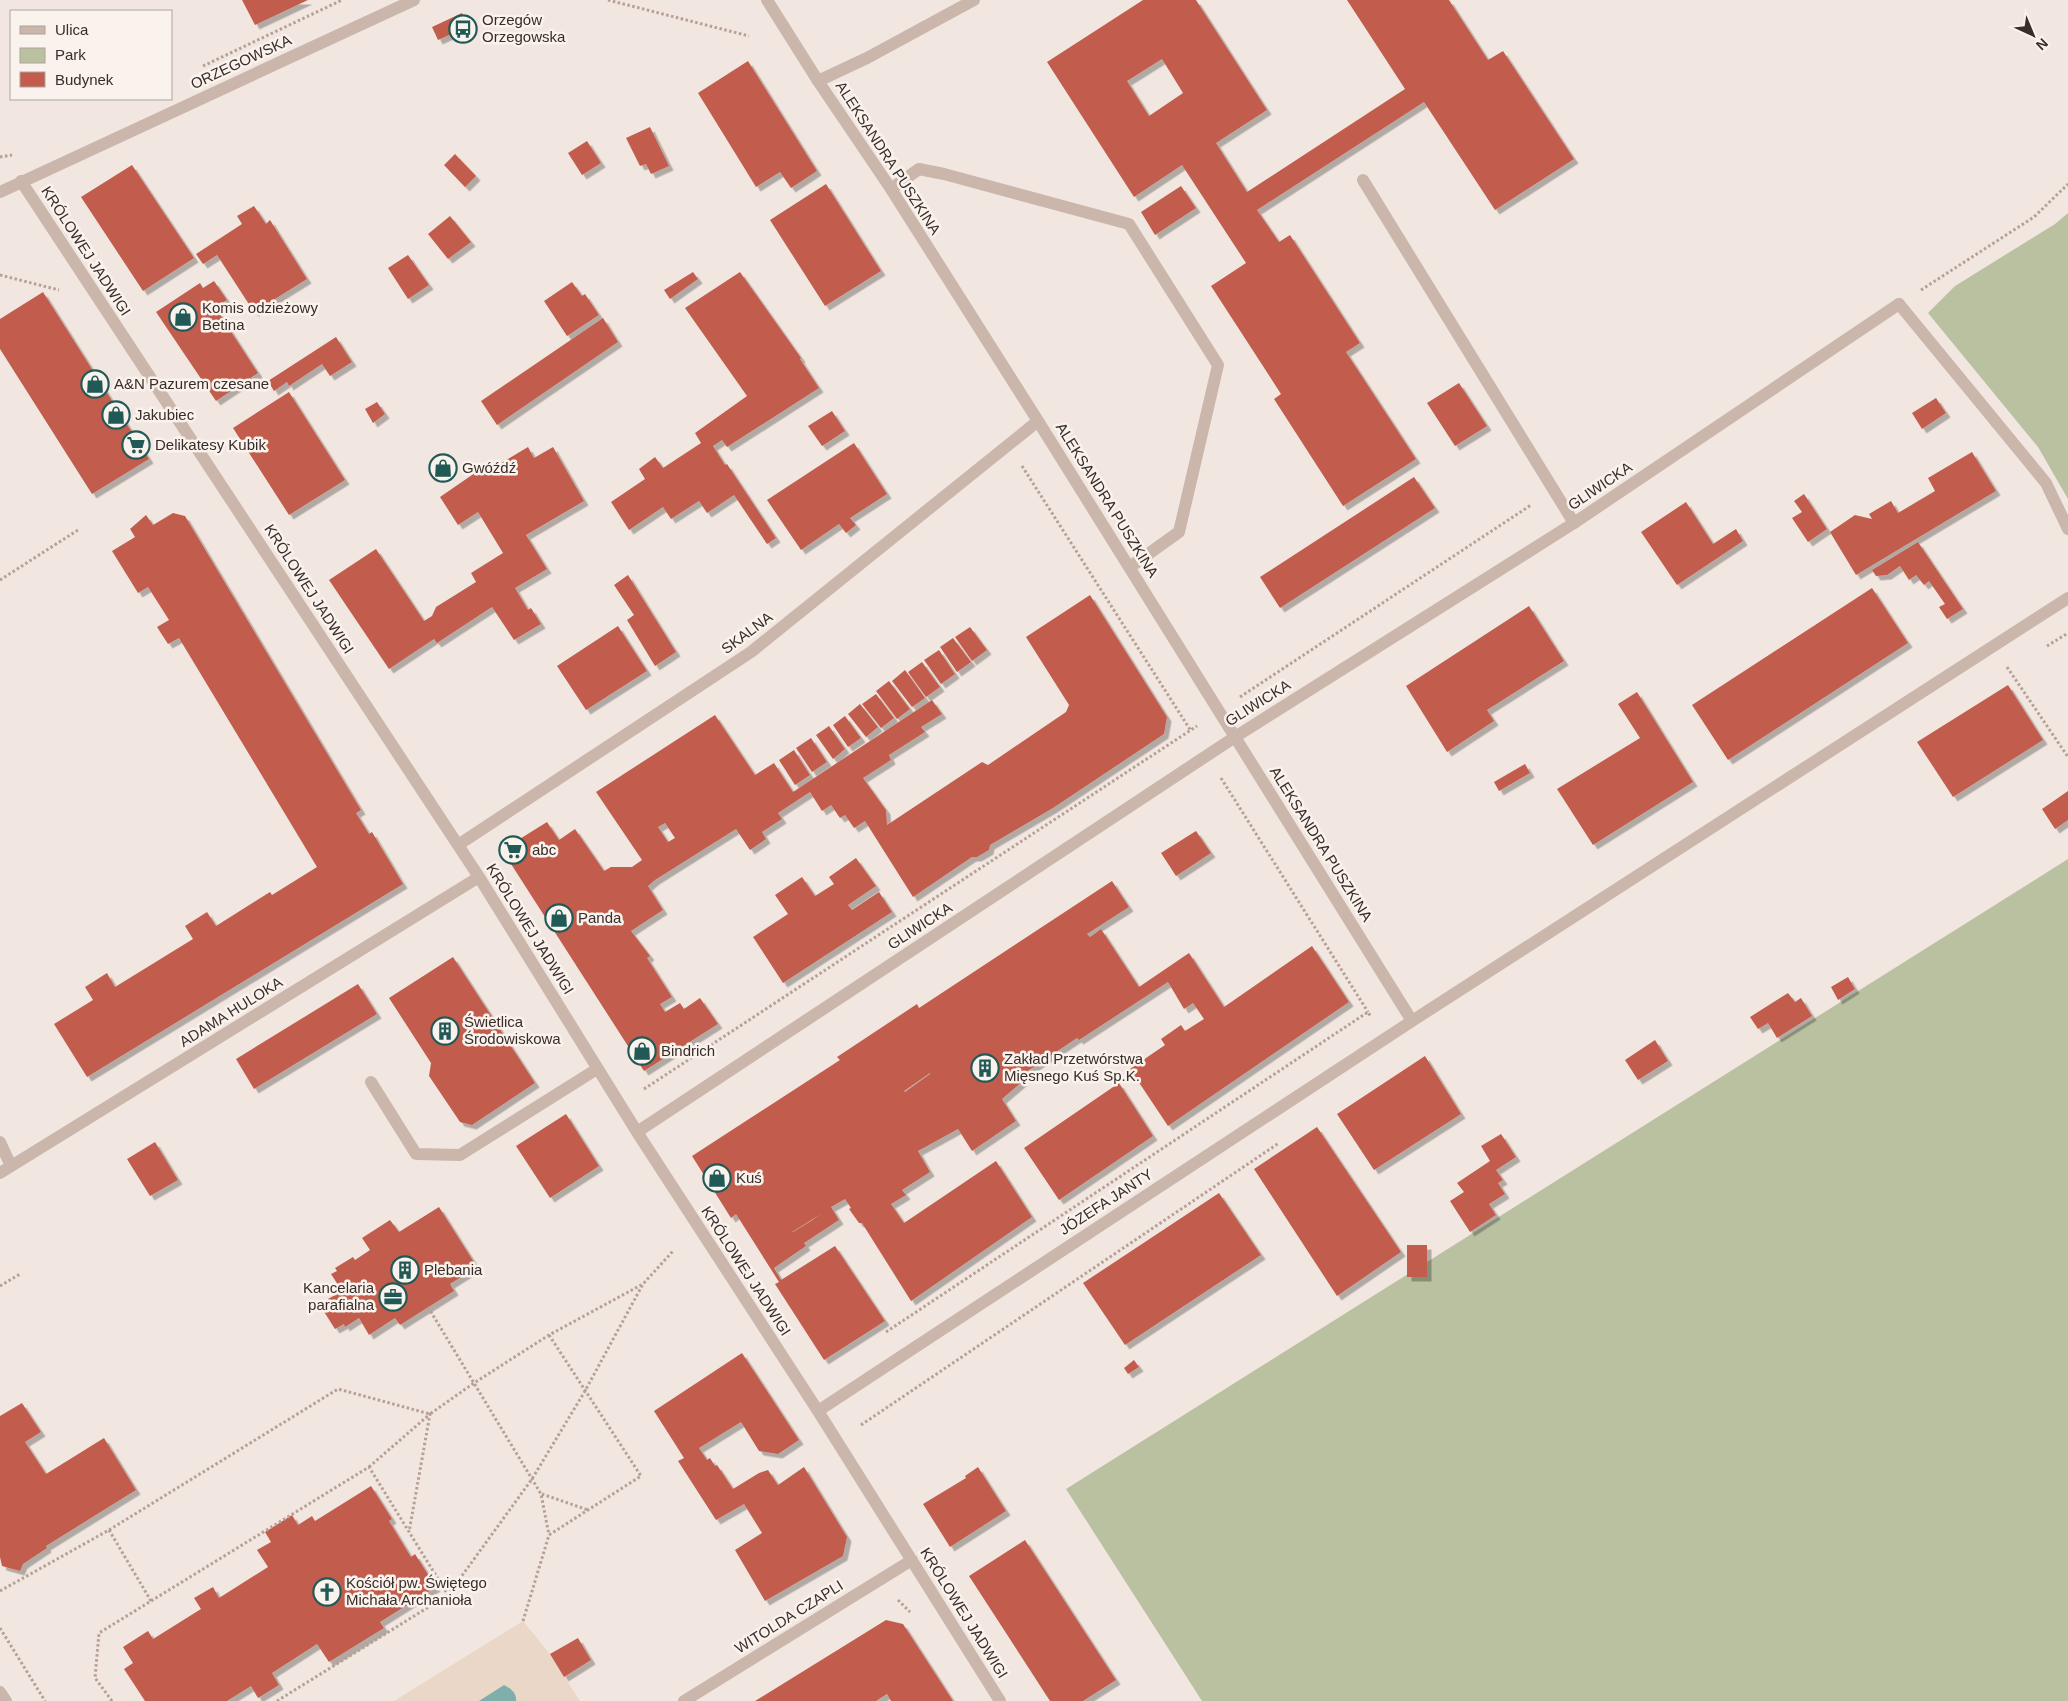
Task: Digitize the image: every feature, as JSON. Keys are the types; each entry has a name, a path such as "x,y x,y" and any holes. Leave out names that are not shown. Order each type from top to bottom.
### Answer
{"street":[{"name":"ORZEGOWSKA","path":"0,192 414,0"},
{"name":"ALEKSANDRA PUSZKINA","path":"768,0 818,81 891,189 1038,421 1412,1021"},
{"path":"818,81 867,58 974,0"},
{"path":"891,189 919,170 944,174 1128,224 1218,365 1179,532 1130,567"},
{"path":"1363,180 1574,523"},
{"name":"KRÓLOWEJ JADWIGI","path":"22,181 479,877 597,1069 818,1411 1000,1701"},
{"path":"1899,304 2046,483 2068,529"},
{"name":"GLIWICKA","path":"637,1132 1235,737 1574,523 1899,304"},
{"name":"SKALNA","path":"458,845 751,652 1038,421"},
{"name":"JÓZEFA JANTY","path":"818,1411 1412,1021 2068,598"},
{"name":"ADAMA HULOKA","path":"0,1173 479,877"},
{"path":"371,1082 416,1154 460,1155 597,1069"},
{"path":"0,1142 12,1166"},
{"name":"WITOLDA CZAPLI","path":"684,1701 912,1560"},
{"path":"0,1692 6,1701"}],"path":[{"path":"198,68 342,0"},
{"path":"608,0 749,36"},
{"path":"1899,304 2034,216 2068,184"},
{"path":"0,275 60,290"},
{"path":"1008,445 1368,1012"},
{"path":"644,1089 1553,491"},
{"path":"0,580 78,530"},
{"path":"1993,645 2068,757"},
{"path":"861,1425 1283,1140"},
{"path":"277,1701 448,1595 532,1479 585,1391 643,1284 674,1250"},
{"path":"0,1286 20,1274"},
{"path":"112,1701 95,1678 99,1633 369,1467 430,1414 474,1383 549,1335 643,1284"},
{"path":"428,1307 541,1494 549,1535 523,1621"},
{"path":"549,1335 641,1476 549,1535"},
{"path":"0,1591 109,1530 338,1389 430,1414"},
{"path":"409,1532 430,1414"},
{"path":"369,1467 448,1595"},
{"path":"541,1494 588,1510"},
{"path":"109,1530 151,1601"},
{"path":"0,1628 44,1701"}],"green space":[{"path":"2068,213 2068,499 2038,447 1928,313 1955,286 2055,224"},
{"path":"2068,859 2068,1701 1202,1701 1066,1489"}],"shaded area":[{"path":"523,1621 550,1654 580,1701 394,1701"}],"water":[{"path":"504,1685 514,1693 516,1701 479,1701"}],"building":[{"path":"242,0 308,0 255,25"},
{"path":"1143,0 1196,0 1267,110 1216,143 1247,192 1405,89 1347,0 1449,0 1488,60 1503,51 1574,159 1495,210 1424,102 1257,210 1279,242 1290,235 1360,343 1346,352 1416,459 1343,506 1274,399 1281,394 1211,286 1246,263 1182,165 1134,197 1047,62","holes":["1162,59 1183,93 1149,116 1127,81"]},
{"path":"462,13 467,27 438,40 432,27"},
{"path":"748,61 817,171 791,188 780,172 756,187 698,93"},
{"path":"650,127 669,166 651,174 646,164 640,166 626,138"},
{"path":"587,141 601,163 582,175 568,153"},
{"path":"455,154 476,176 465,187 444,165"},
{"path":"132,165 194,258 143,291 81,197"},
{"path":"826,184 881,271 825,306 770,220"},
{"path":"1181,186 1196,208 1155,235 1141,212"},
{"path":"254,206 266,224 270,220 307,279 254,312 217,255 203,264 196,254 242,224 237,216"},
{"path":"450,216 471,242 448,259 428,234"},
{"path":"408,255 429,285 408,299 388,268"},
{"path":"693,272 698,279 670,299 664,290"},
{"path":"740,272 801,358 819,388 727,447 722,440 713,446 776,538 767,544 734,495 707,513 699,501 671,519 663,507 629,530 611,502 645,479 639,469 655,457 663,468 701,443 695,433 747,396 685,308"},
{"path":"214,281 227,300 215,307 258,373 216,401 156,312 200,283 203,288"},
{"path":"572,282 582,296 585,294 599,315 567,336 544,301"},
{"path":"43,292 149,459 92,494 0,349 0,319"},
{"path":"603,318 618,342 497,425 481,401"},
{"path":"336,337 352,362 330,376 322,364 289,386 287,382 274,391 268,381"},
{"path":"1459,383 1487,426 1455,446 1427,403"},
{"path":"289,392 345,480 289,515 233,428"},
{"path":"1936,398 1946,413 1922,429 1912,413"},
{"path":"377,402 385,414 373,423 365,409"},
{"path":"832,411 845,431 822,446 808,426"},
{"path":"854,443 887,494 850,518 856,525 846,533 839,524 801,550 767,500"},
{"path":"528,447 534,458 553,447 584,501 526,535 547,569 515,588 528,610 531,608 541,624 514,640 492,607 437,643 434,639 389,669 329,580 376,549 424,621 432,616 436,607 476,582 471,573 503,553 478,512 458,525 440,497 485,466 488,471"},
{"path":"1972,452 1996,491 1856,575 1830,532 1855,515 1872,519 1869,514 1891,501 1898,513 1935,491 1928,478"},
{"path":"1414,477 1435,508 1280,608 1260,577"},
{"path":"1804,494 1827,529 1808,542 1792,518 1802,512 1794,501"},
{"path":"1686,502 1713,544 1736,529 1743,541 1677,585 1641,532"},
{"path":"173,513 185,516 361,810 356,813 369,834 372,832 403,884 87,1077 54,1024 93,1000 85,987 107,973 115,987 193,939 185,926 207,912 216,926 270,892 272,895 317,867 179,638 168,644 157,627 169,620 148,587 138,593 112,551 135,537 130,529 146,515 153,525"},
{"path":"1918,542 1963,609 1947,619 1939,607 1945,604 1929,581 1924,585 1916,575 1909,580 1900,566 1887,575 1876,576 1872,570"},
{"path":"628,575 676,652 655,666 627,620 634,615 614,585"},
{"path":"1872,588 1908,643 1728,760 1692,705"},
{"path":"1090,595 1167,717 1164,734 1053,808 990,845 989,850 977,857 972,857 913,897 865,821 854,828 845,815 840,818 831,805 822,811 810,792 778,813 782,819 762,832 766,839 750,850 736,829 655,880 648,886 663,910 631,931 650,956 647,958 672,997 660,1004 665,1012 680,1003 684,1009 700,998 718,1024 644,1071 502,850 547,822 559,840 575,829 604,871 611,867 632,867 642,860 596,792 715,715 755,775 774,763 793,792 932,700 942,714 921,727 925,732 889,755 891,760 863,778 886,810 887,825 982,762 988,765 1066,712 1069,705 1026,637","holes":["665,823 675,838 668,842 658,827"]},
{"path":"1529,606 1564,661 1487,710 1494,721 1447,752 1406,686"},
{"path":"618,626 647,671 586,710 557,666"},
{"path":"970,627 987,650 972,661 955,637"},
{"path":"953,638 971,662 957,672 940,647"},
{"path":"939,650 955,674 941,684 924,660"},
{"path":"922,662 940,687 926,697 908,672"},
{"path":"905,670 925,698 912,707 892,681"},
{"path":"889,681 910,709 897,719 876,691"},
{"path":"2008,685 2043,740 1953,797 1917,742"},
{"path":"1637,692 1693,782 1593,845 1557,789 1640,738 1618,704"},
{"path":"876,694 894,718 881,728 862,704"},
{"path":"860,704 878,727 866,737 848,714"},
{"path":"845,716 861,738 848,747 833,725"},
{"path":"829,726 845,749 833,759 816,735"},
{"path":"811,738 827,762 812,772 796,748"},
{"path":"794,750 810,775 795,785 779,760"},
{"path":"1525,764 1530,773 1499,791 1494,782"},
{"path":"2068,791 2068,820 2055,829 2042,809"},
{"path":"1196,831 1211,853 1176,876 1161,853"},
{"path":"856,858 876,886 848,905 852,910 879,892 892,912 783,983 753,937 788,914 775,895 802,877 815,896 834,884 829,877"},
{"path":"1112,881 1129,907 1087,934 1090,937 1101,929 1139,987 1189,953 1224,1007 1312,946 1349,1002 1168,1126 1130,1069 1165,1045 1161,1039 1181,1025 1185,1031 1204,1019 1193,1003 1184,1009 1168,982 1079,1040 1077,1038 1020,1076 1023,1081 1002,1099 1016,1121 972,1151 958,1129 918,1151 930,1172 902,1190 906,1195 891,1204 904,1223 996,1161 1032,1217 911,1301 862,1223 859,1223 849,1209 851,1208 845,1199 831,1207 839,1220 804,1243 806,1246 774,1268 781,1280 835,1246 885,1321 824,1360 775,1284 779,1282 736,1214 731,1218 692,1156 840,1060 837,1057 917,1004 919,1008","holes":["930,1073 905,1092 904,1091","821,1214 811,1221 792,1232"]},
{"name":"Świetlica Środowiskowa","path":"453,957 535,1083 472,1125 460,1122 429,1076 431,1063 389,998"},
{"path":"1848,977 1855,989 1838,1000 1831,987"},
{"path":"358,984 377,1014 254,1089 236,1059"},
{"path":"1788,993 1795,1002 1801,998 1812,1016 1777,1038 1768,1023 1758,1029 1750,1017"},
{"path":"1655,1040 1668,1061 1638,1080 1625,1060"},
{"path":"1425,1056 1461,1114 1374,1170 1337,1114"},
{"path":"1119,1083 1153,1136 1059,1200 1024,1148"},
{"path":"566,1114 599,1166 550,1198 516,1146"},
{"path":"1317,1127 1401,1252 1337,1296 1254,1169"},
{"path":"1501,1134 1516,1157 1496,1170 1503,1180 1498,1183 1505,1194 1489,1204 1496,1215 1470,1232 1450,1201 1464,1192 1457,1183 1490,1161 1481,1146"},
{"path":"155,1142 178,1180 150,1196 127,1159"},
{"path":"1219,1193 1261,1255 1125,1345 1083,1283"},
{"name":"Plebania","path":"439,1207 477,1267 450,1284 454,1291 400,1325 395,1318 369,1335 359,1318 345,1327 344,1324 335,1329 321,1307 330,1302 328,1299 342,1291 331,1274 337,1271 335,1268 353,1257 355,1260 370,1250 362,1238 390,1220 399,1232"},
{"path":"1407,1245 1427,1245 1427,1277 1407,1277"},
{"path":"742,1353 799,1440 778,1454 759,1451 741,1422 699,1448 707,1460 710,1458 715,1466 717,1465 733,1489 759,1473 768,1470 778,1485 804,1467 847,1537 843,1556 765,1601 735,1550 762,1533 744,1504 716,1520 678,1461 684,1458 654,1411"},
{"path":"1134,1360 1139,1367 1128,1374 1124,1368"},
{"path":"22,1403 41,1432 25,1442 46,1474 104,1438 136,1490 46,1546 47,1548 23,1564 20,1571 2,1566 0,1557 0,1416"},
{"path":"978,1467 1006,1511 950,1547 923,1504 966,1478 965,1476"},
{"name":"Kościół pw. Świętego Michała Archanioła","path":"371,1486 392,1519 389,1521 411,1557 415,1554 436,1587 380,1622 384,1628 329,1662 317,1644 272,1673 279,1685 258,1698 251,1686 227,1701 145,1701 124,1669 133,1663 123,1647 148,1631 153,1639 201,1609 194,1598 213,1587 219,1598 268,1567 257,1550 271,1542 265,1532 292,1515 298,1525 312,1516 315,1521"},
{"path":"1025,1540 1116,1680 1083,1701 1050,1701 969,1576"},
{"path":"886,1620 903,1624 953,1701 891,1701 887,1694 876,1701 755,1701"},
{"path":"578,1638 591,1660 564,1677 550,1654"}],"place":[{"name":"Orzegów Orzegowska","path":"463,29"},
{"name":"Komis odzieżowy Betina","path":"183,317"},
{"name":"A&N Pazurem czesane","path":"95,384"},
{"name":"Jakubiec","path":"116,415"},
{"name":"Delikatesy Kubik","path":"136,445"},
{"name":"Gwóźdź","path":"443,468"},
{"name":"abc","path":"513,850"},
{"name":"Panda","path":"559,918"},
{"name":"Świetlica Środowiskowa","path":"445,1031"},
{"name":"Bindrich","path":"642,1051"},
{"name":"Zakład Przetwórstwa Mięsnego Kuś Sp.K.","path":"985,1068"},
{"name":"Kuś","path":"717,1178"},
{"name":"Plebania","path":"405,1270"},
{"name":"Kancelaria parafialna","path":"393,1297"},
{"name":"Kościół pw. Świętego Michała Archanioła","path":"327,1592"}]}
